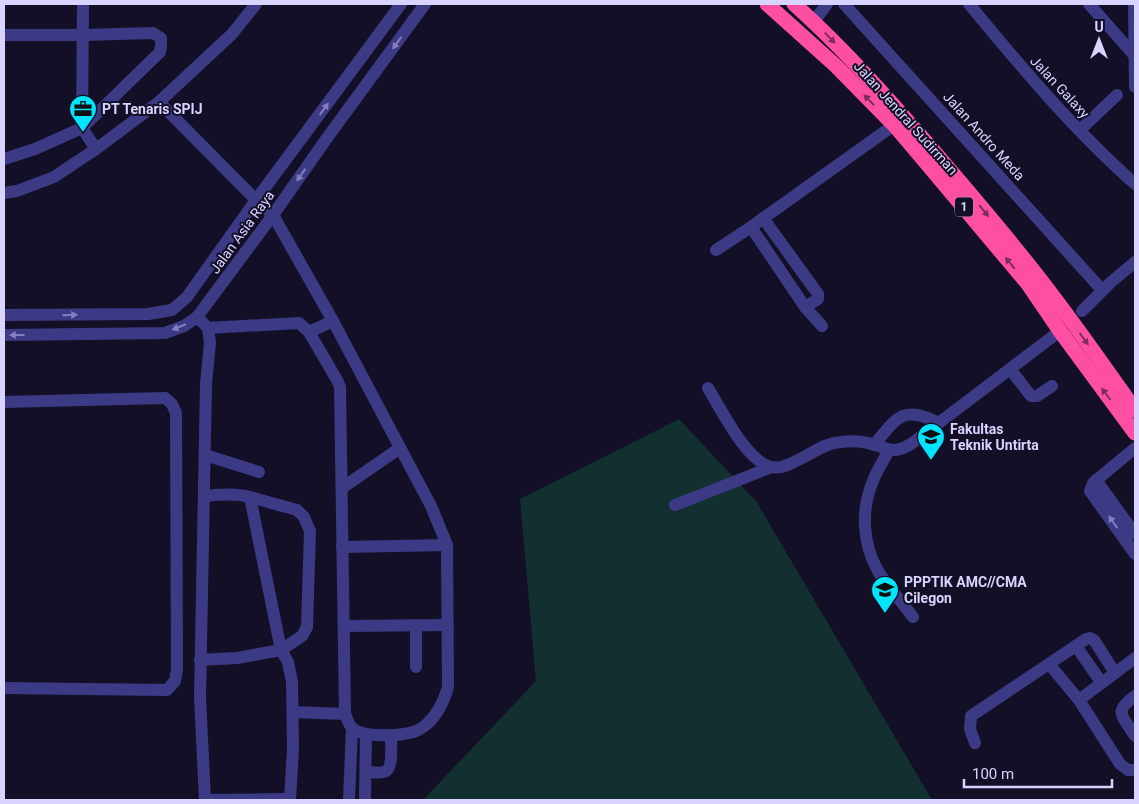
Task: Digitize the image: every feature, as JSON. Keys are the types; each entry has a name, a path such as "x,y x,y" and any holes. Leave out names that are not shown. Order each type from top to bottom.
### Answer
{"highway":[{"name":"Jalan Jendral Sudirman","path":"767,4 836,66 894,125 1028,284 1135,433"},
{"name":"1","path":"794,4 814,21 904,117 972,196 1046,286 1135,410"}],"street":[{"path":"83,4 82,128 96,149"},
{"path":"4,193 54,177 96,149 158,102 232,34 256,4"},
{"name":"Jalan Asia Raya","path":"4,315 148,314 172,310 187,297 401,4"},
{"name":"Jalan Asia Raya","path":"4,335 165,333 184,326 197,317 425,4"},
{"path":"814,21 826,4"},
{"name":"Jalan Andro Meda","path":"844,4 1102,290"},
{"name":"Jalan Galaxy","path":"969,4 1022,68 1107,160 1135,184"},
{"path":"1089,4 1134,55"},
{"path":"1134,4 1135,87"},
{"path":"4,35 153,33 161,38 162,46 160,52 82,128 35,149 4,158"},
{"path":"339,88 356,100"},
{"path":"1080,130 1117,95"},
{"path":"158,102 273,215 333,321 431,506 447,545 448,687 444,702 426,724 414,732 391,735 366,734 352,728"},
{"path":"716,250 894,125"},
{"path":"311,126 327,138"},
{"path":"763,218 818,294 818,299 805,307"},
{"path":"751,227 805,307 822,326"},
{"path":"1082,311 1102,290 1135,262"},
{"path":"41,315 42,335"},
{"path":"197,317 208,328 210,343 206,384 200,660 205,800 290,800 293,712 292,682 290,670 281,650 250,497"},
{"path":"309,332 333,321"},
{"path":"208,328 299,323 309,332 340,387 345,714 352,728 349,800"},
{"path":"708,388 747,451 766,465 772,467 781,468 828,444 842,442 867,442 889,450 900,450 939,423 1060,331"},
{"path":"1010,369 1031,396 1037,396 1052,386"},
{"path":"4,402 165,398 172,404 176,413 177,669 175,682 167,690 4,688"},
{"path":"874,445 900,417 909,414 923,415 939,423"},
{"path":"342,488 400,448"},
{"path":"1135,448 1096,480 1090,491 1135,554"},
{"path":"889,450 873,480 866,503 866,537 878,570 913,617"},
{"path":"205,455 259,472"},
{"path":"675,505 772,467"},
{"path":"1096,480 1135,534"},
{"path":"200,660 237,658 281,650 302,636 307,626 310,531 304,516 297,510 240,494 205,496"},
{"path":"342,548 447,545"},
{"path":"416,625 416,667"},
{"path":"344,626 448,625"},
{"path":"975,743 970,729 971,716 1090,638 1094,640 1115,672"},
{"path":"1076,646 1102,682"},
{"path":"1079,700 1135,658"},
{"path":"1049,664 1079,700 1120,764 1128,770 1135,770"},
{"path":"1135,696 1123,704 1121,709 1135,736"},
{"path":"293,712 345,714"},
{"path":"365,800 366,734"},
{"path":"366,772 385,772 389,770 391,765 391,735"}],"green space":[{"path":"679,419 756,501 932,800 423,800 536,681 520,499"}],"place":[{"name":"PT Tenaris SPIJ","path":"83,133"},
{"name":"Fakultas Teknik Untirta","path":"931,461"},
{"name":"PPPTIK AMC//CMA Cilegon","path":"885,614"}]}
